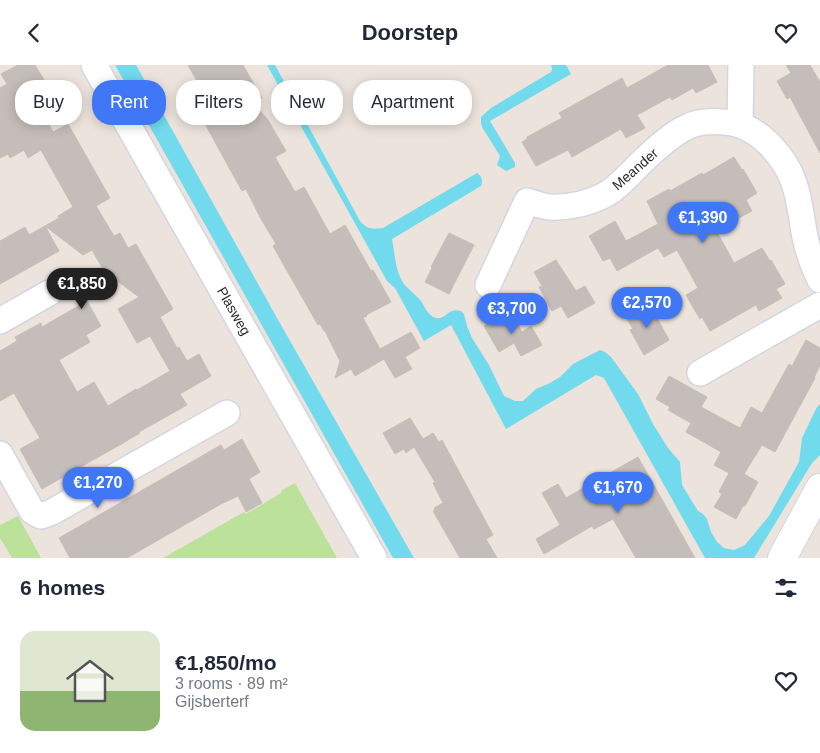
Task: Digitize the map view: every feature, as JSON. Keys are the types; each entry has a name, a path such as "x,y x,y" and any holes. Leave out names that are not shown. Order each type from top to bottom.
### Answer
{"street":[{"name":"Plasweg","path":"94,65 374,558"},
{"path":"740,125 741,65"},
{"name":"Meander","path":"488,285 527,201 548,207 568,206 587,202 607,193 627,178 651,154 687,127 706,122 724,122 740,125 754,132 771,146 785,164 795,185 805,238 811,260 820,280"},
{"path":"0,321 49,293"},
{"path":"700,373 820,305"},
{"path":"0,454 32,511 42,516 227,413"},
{"path":"782,558 820,488"}],"green space":[{"path":"295,483 337,558 163,558 244,512 246,514"},
{"path":"18,516 41,558 12,558 0,538 0,525"}],"water":[{"path":"115,65 136,65 144,80 123,80"},
{"path":"267,65 275,65 283,80 275,80"},
{"path":"551,65 566,65 571,74 490,121 515,163 515,167 506,171 497,165 500,156 482,127 481,117 491,108 551,72"},
{"path":"166,119 414,558 393,558 149,125 166,125"},
{"path":"300,125 308,125 360,221 365,226 373,229 383,228 477,173 480,175 482,180 481,186 392,239 397,268 404,284 421,301 433,317 439,318 457,310 464,314 472,338 489,365 504,396 515,401 523,401 536,389 560,377 573,364 600,350 605,352 611,357 638,394 653,424 668,448 680,462 682,485 698,511 707,519 711,532 717,542 724,548 734,550 745,545 769,516 799,462 802,438 820,404 820,455 812,463 754,558 705,558 604,378 596,375 506,429 451,325 424,341 395,288 387,281"}],"building":[{"path":"18,65 35,65 44,80 15,80 15,125 49,125 53,132 69,125 110,198 96,206 114,236 120,233 128,248 136,244 173,309 160,317 177,348 179,347 187,361 199,354 211,376 180,394 187,405 42,489 20,449 40,438 14,393 0,401 0,351 17,341 15,337 41,323 42,327 87,301 101,326 86,335 90,342 59,360 77,392 94,382 108,406 170,371 150,336 137,343 118,309 139,297 104,271 92,250 83,255 45,226 73,207 41,150 28,158 24,150 10,158 8,154 0,158 0,88 7,84 1,74"},
{"path":"188,65 243,65 252,80 196,80"},
{"path":"668,65 708,65 717,82 696,93 693,88 672,100 670,97 637,115 645,128 626,138 621,129 572,157 568,150 536,166 522,142 527,137 562,118 559,113 622,78 627,88"},
{"path":"786,65 810,65 820,82 820,153 790,97 787,99 777,81 791,73"},
{"path":"261,112 268,120 286,151 275,157 295,192 304,187 330,234 345,225 391,302 363,318 380,349 411,332 420,348 405,357 412,369 395,378 384,359 355,376 351,369 335,378 340,361 325,331 320,324 318,325 273,246 276,244 246,189 242,191 206,125 261,125"},
{"path":"734,157 757,193 746,200 752,211 716,230 734,263 762,248 785,284 776,289 782,298 759,311 756,305 710,331 702,317 700,319 686,295 698,288 677,250 664,257 658,248 617,271 610,258 603,261 589,236 615,221 626,241 658,224 647,201 669,189 670,191 702,173 703,175"},
{"path":"45,226 59,251 0,284 0,241 25,227 29,235"},
{"path":"449,233 474,245 449,294 425,282"},
{"path":"556,260 576,291 585,286 595,303 568,318 561,306 552,311 539,287 542,286 534,272"},
{"path":"647,304 669,340 644,355 630,330 633,329 625,316"},
{"path":"511,312 522,332 531,326 542,345 521,356 514,343 499,352 484,326"},
{"path":"806,340 820,348 820,365 815,378 775,452 762,445 744,474 758,482 736,519 714,507 722,494 719,492 729,473 714,465 721,452 686,432 691,423 668,410 670,407 656,399 669,376 707,397 701,407 740,428 751,407 762,413 789,364 792,366"},
{"path":"410,418 423,439 433,433 439,442 442,440 493,535 486,539 497,558 460,558 433,511 435,510 434,508 443,503 433,483 435,482 414,447 406,453 404,449 395,454 383,433"},
{"path":"242,439 260,472 249,479 262,503 246,512 238,496 127,558 70,558 59,538 221,445 224,450"},
{"path":"638,457 695,558 636,558 613,519 594,529 592,526 544,554 536,539 560,525 542,493 558,484 566,498"}]}
